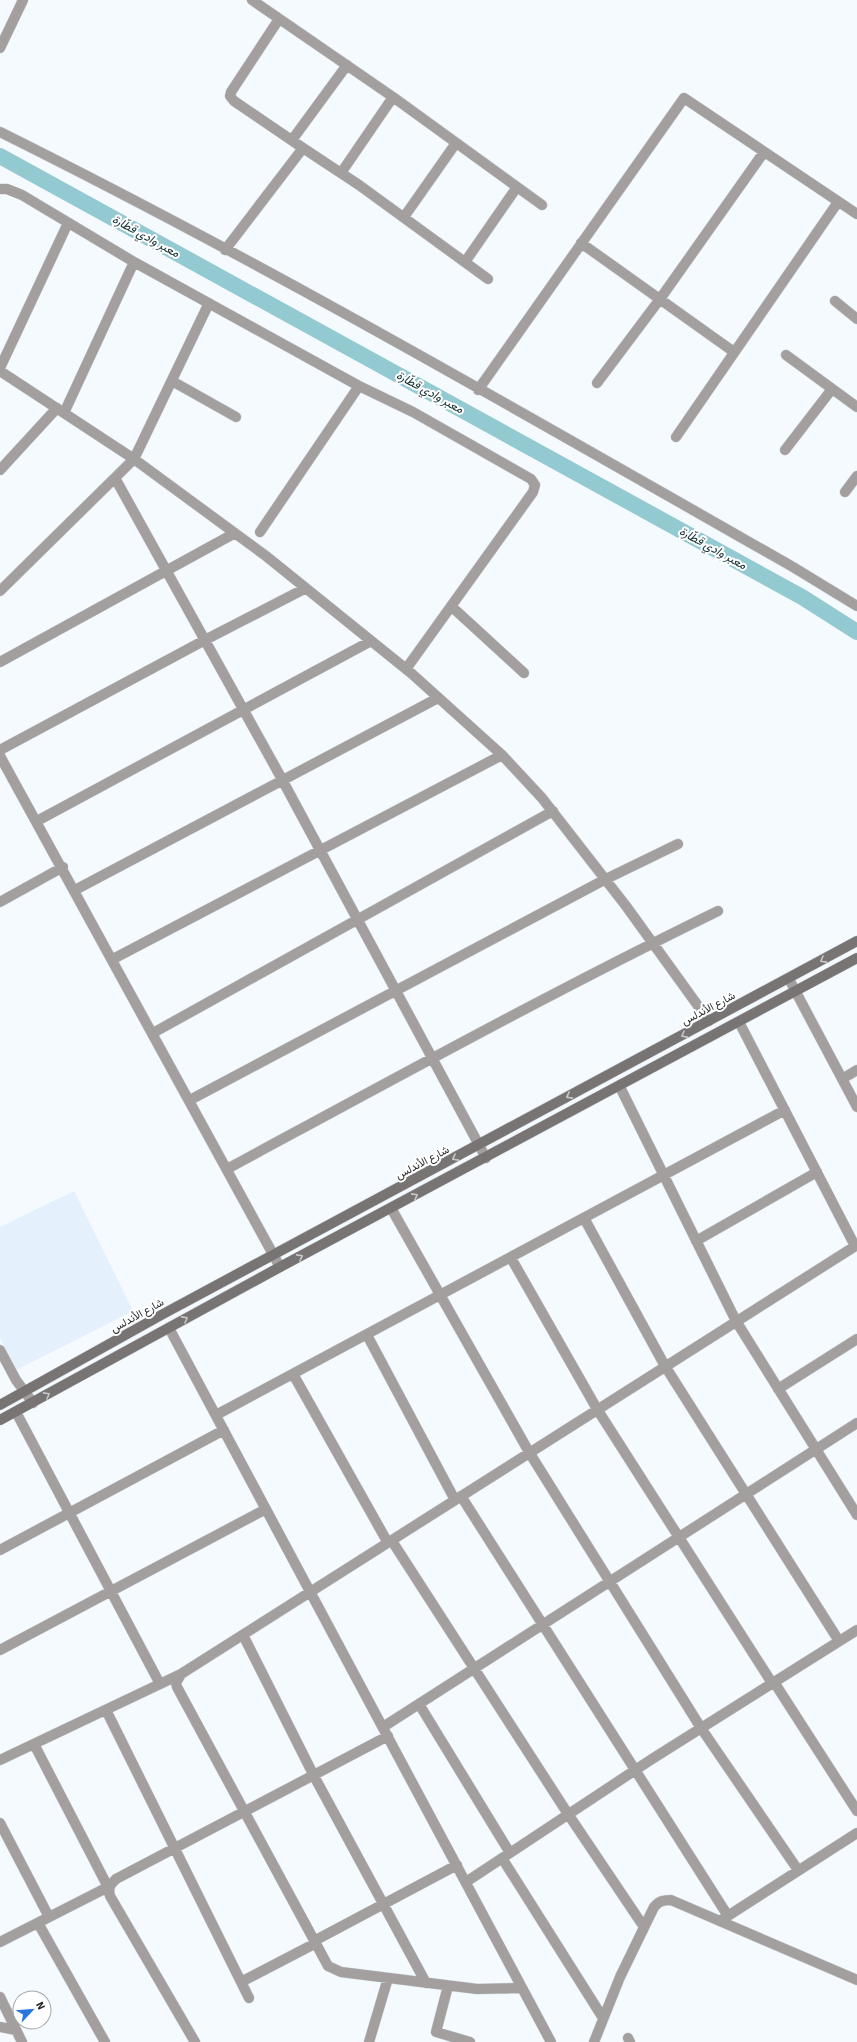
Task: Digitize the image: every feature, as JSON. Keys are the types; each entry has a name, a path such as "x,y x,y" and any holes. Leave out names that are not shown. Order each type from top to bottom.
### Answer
{"main road":[{"name":"شارع الأندلس","path":"0,1405 479,1144 709,1022 857,941"},
{"path":"0,1420 280,1267 620,1087 857,958"}],"street":[{"path":"0,48 23,0"},
{"path":"252,0 393,97 542,205"},
{"path":"279,19 231,92 230,96 234,101 341,173 488,279"},
{"path":"292,140 347,65"},
{"path":"341,173 393,97"},
{"path":"478,390 684,98 857,214"},
{"path":"0,132 225,250 786,563 857,606"},
{"path":"404,218 456,143"},
{"path":"225,250 303,148"},
{"path":"597,383 660,299 764,152"},
{"path":"465,262 517,187"},
{"path":"0,189 6,188 22,195 134,262 359,386 413,412 531,479 535,485 533,492 406,669"},
{"path":"676,437 838,202"},
{"path":"68,223 0,370 134,459 235,533 406,669 502,755 553,811 709,1022"},
{"path":"581,243 734,352"},
{"path":"0,470 60,410 134,262"},
{"path":"835,301 857,319"},
{"path":"0,591 134,459 209,303"},
{"path":"786,355 857,407"},
{"path":"172,381 236,417"},
{"path":"260,532 359,386"},
{"path":"785,450 832,388"},
{"path":"845,492 857,476"},
{"path":"114,478 283,781 397,990 486,1158"},
{"path":"0,662 235,533"},
{"path":"0,750 205,640 306,588"},
{"path":"451,606 524,672"},
{"path":"37,821 371,641"},
{"path":"75,890 438,698"},
{"path":"113,959 502,755"},
{"path":"0,756 113,959 280,1267"},
{"path":"153,1034 553,811"},
{"path":"190,1100 604,880 678,844"},
{"path":"0,902 62,867"},
{"path":"227,1169 433,1058 652,943 718,911"},
{"path":"789,979 857,1107"},
{"path":"0,1760 181,1674 311,1593 529,1452 856,1245 739,1022"},
{"path":"842,1079 857,1070"},
{"path":"620,1087 736,1321 857,1516"},
{"path":"216,1416 785,1110"},
{"path":"696,1241 817,1172"},
{"path":"391,1208 529,1452 701,1728 798,1870"},
{"path":"584,1218 665,1366 838,1641"},
{"path":"511,1258 597,1409 857,1811"},
{"path":"169,1328 551,2042"},
{"path":"366,1334 458,1498 543,1623 635,1770 724,1919"},
{"path":"778,1389 857,1339"},
{"path":"0,1350 24,1391 33,1403"},
{"path":"293,1374 390,1542 474,1668 568,1814 644,1927"},
{"path":"16,1412 160,1684"},
{"path":"0,1942 109,1887 116,1879 314,1776 385,1732 419,1704 543,1623 857,1423"},
{"path":"0,1550 224,1430"},
{"path":"0,1650 266,1509"},
{"path":"466,1882 635,1770 857,1630"},
{"path":"244,1635 314,1776 426,1983"},
{"path":"181,1674 176,1683 177,1687 315,1942 332,1969 388,1978 477,1989 522,1988"},
{"path":"419,1704 506,1856 604,2018"},
{"path":"106,1710 249,1998"},
{"path":"34,1744 109,1887 110,1896 195,2042"},
{"path":"0,1823 49,1917"},
{"path":"724,1919 857,1833"},
{"path":"241,1982 315,1942 382,1903 457,1865"},
{"path":"594,2042 654,1906 663,1900 671,1900 724,1919 857,1980"},
{"path":"38,1922 106,2042"},
{"path":"369,2042 388,1978"},
{"path":"448,1986 436,2032 470,2042"},
{"path":"0,1997 12,2022"},
{"path":"0,2027 12,2029"},
{"path":"16,2030 22,2042"}],"shaded area":[{"path":"74,1191 133,1311 16,1370 0,1338 0,1227"}],"waterway":[{"name":"معبر وادي قطّارة","path":"0,156 802,597 857,632"}]}
